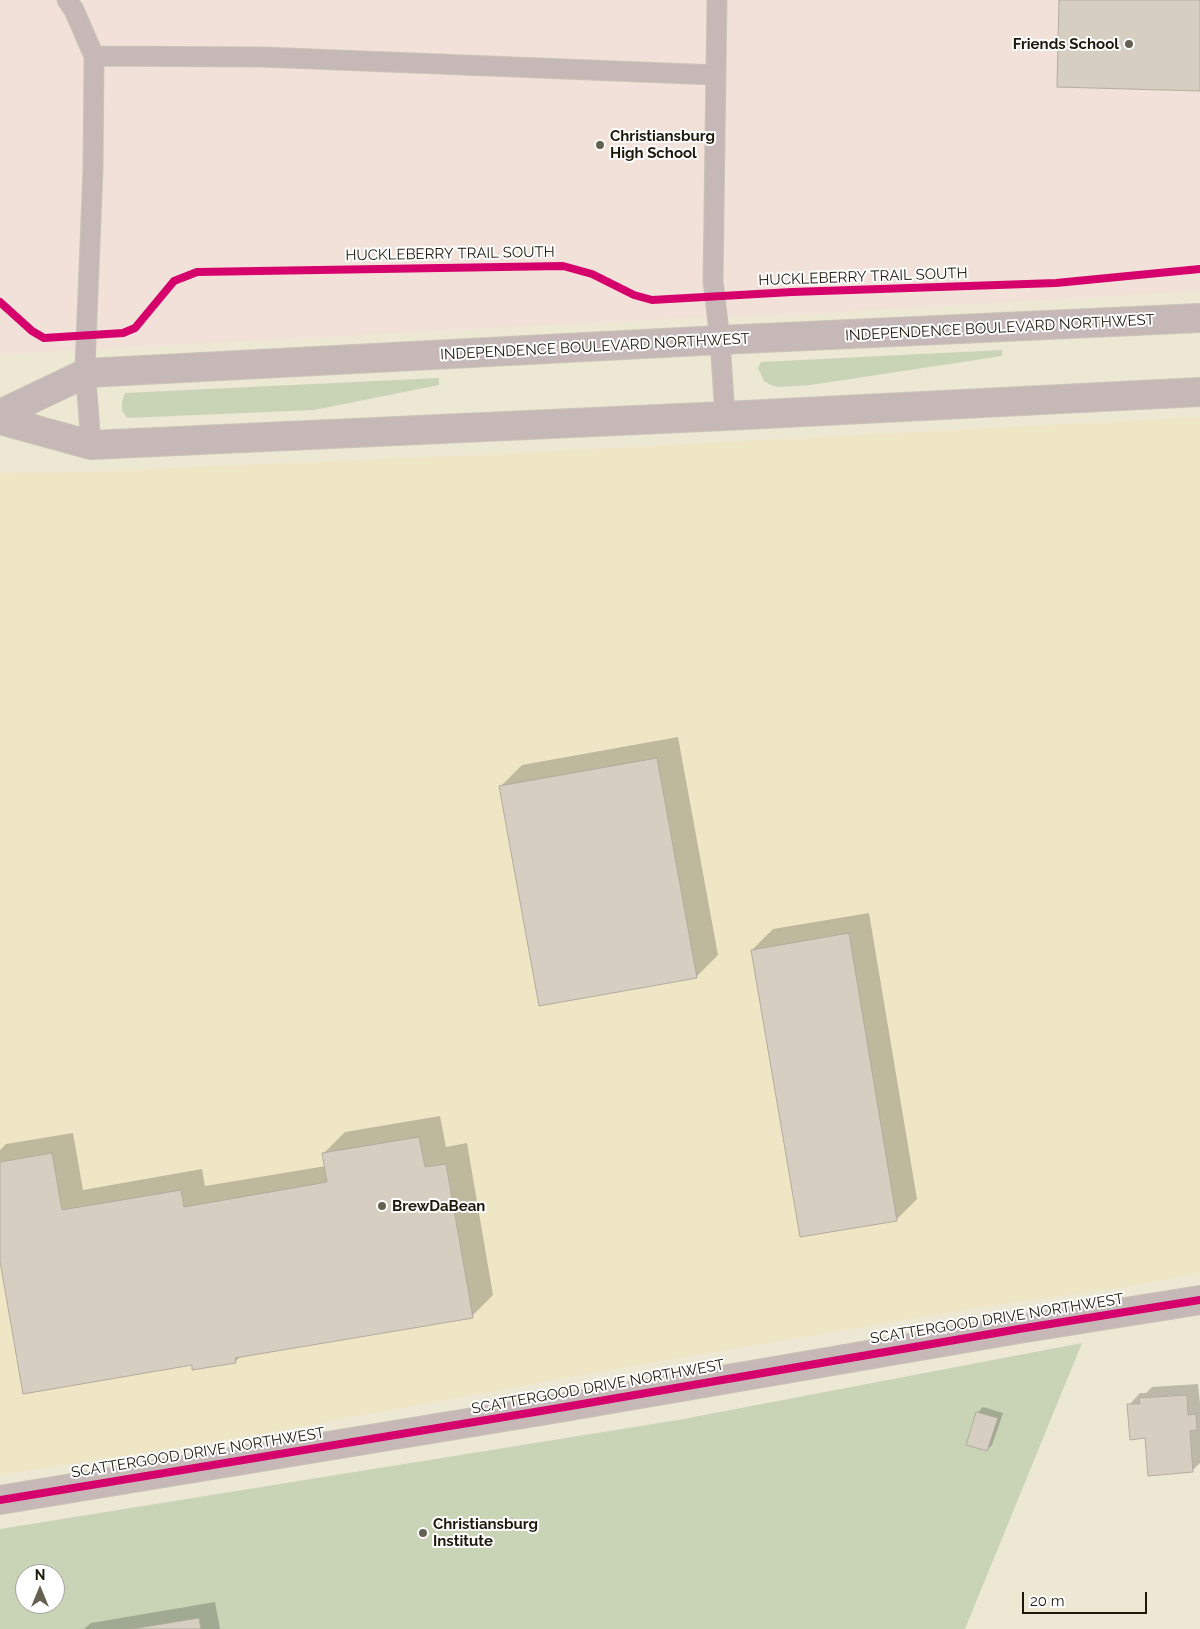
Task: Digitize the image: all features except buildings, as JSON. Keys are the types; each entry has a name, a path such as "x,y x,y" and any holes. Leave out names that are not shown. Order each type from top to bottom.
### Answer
{"street":[{"name":"INDEPENDENCE BOULEVARD NORTHWEST","path":"0,414 86,373 720,340 1200,318"},
{"path":"0,420 91,445 1200,392"},
{"name":"SCATTERGOOD DRIVE NORTHWEST","path":"0,1500 1200,1300"}],"lane":[{"path":"67,0 74,10 94,56 93,170 86,373 91,445"},
{"path":"717,0 713,281 720,340 725,416"},
{"path":"94,56 262,57 716,75"}],"shaded area":[{"name":"Christiansburg High School","path":"0,0 1200,0 1200,291 802,314 644,320 0,354"},
{"path":"1200,417 1200,1273 1119,1288 981,1307 620,1368 244,1437 0,1475 0,473 83,472 518,453"}],"green space":[{"path":"1002,350 1002,356 811,385 773,386 764,381 758,368 761,362"},
{"path":"439,378 439,385 314,410 127,418 122,410 125,393"},
{"path":"1082,1343 965,1629 0,1629 0,1529 678,1420"}],"cycle path":[{"name":"HUCKLEBERRY TRAIL SOUTH","path":"0,302 32,331 44,338 123,333 135,328 174,281 197,272 563,266 592,274 634,295 652,300 792,292 1056,283 1200,269"},
{"path":"0,1500 1200,1300"}],"place":[{"name":"Friends School","path":"1129,44"},
{"name":"Christiansburg High School","path":"600,145"},
{"name":"BrewDaBean","path":"382,1206"},
{"name":"Christiansburg Institute","path":"423,1533"}]}
